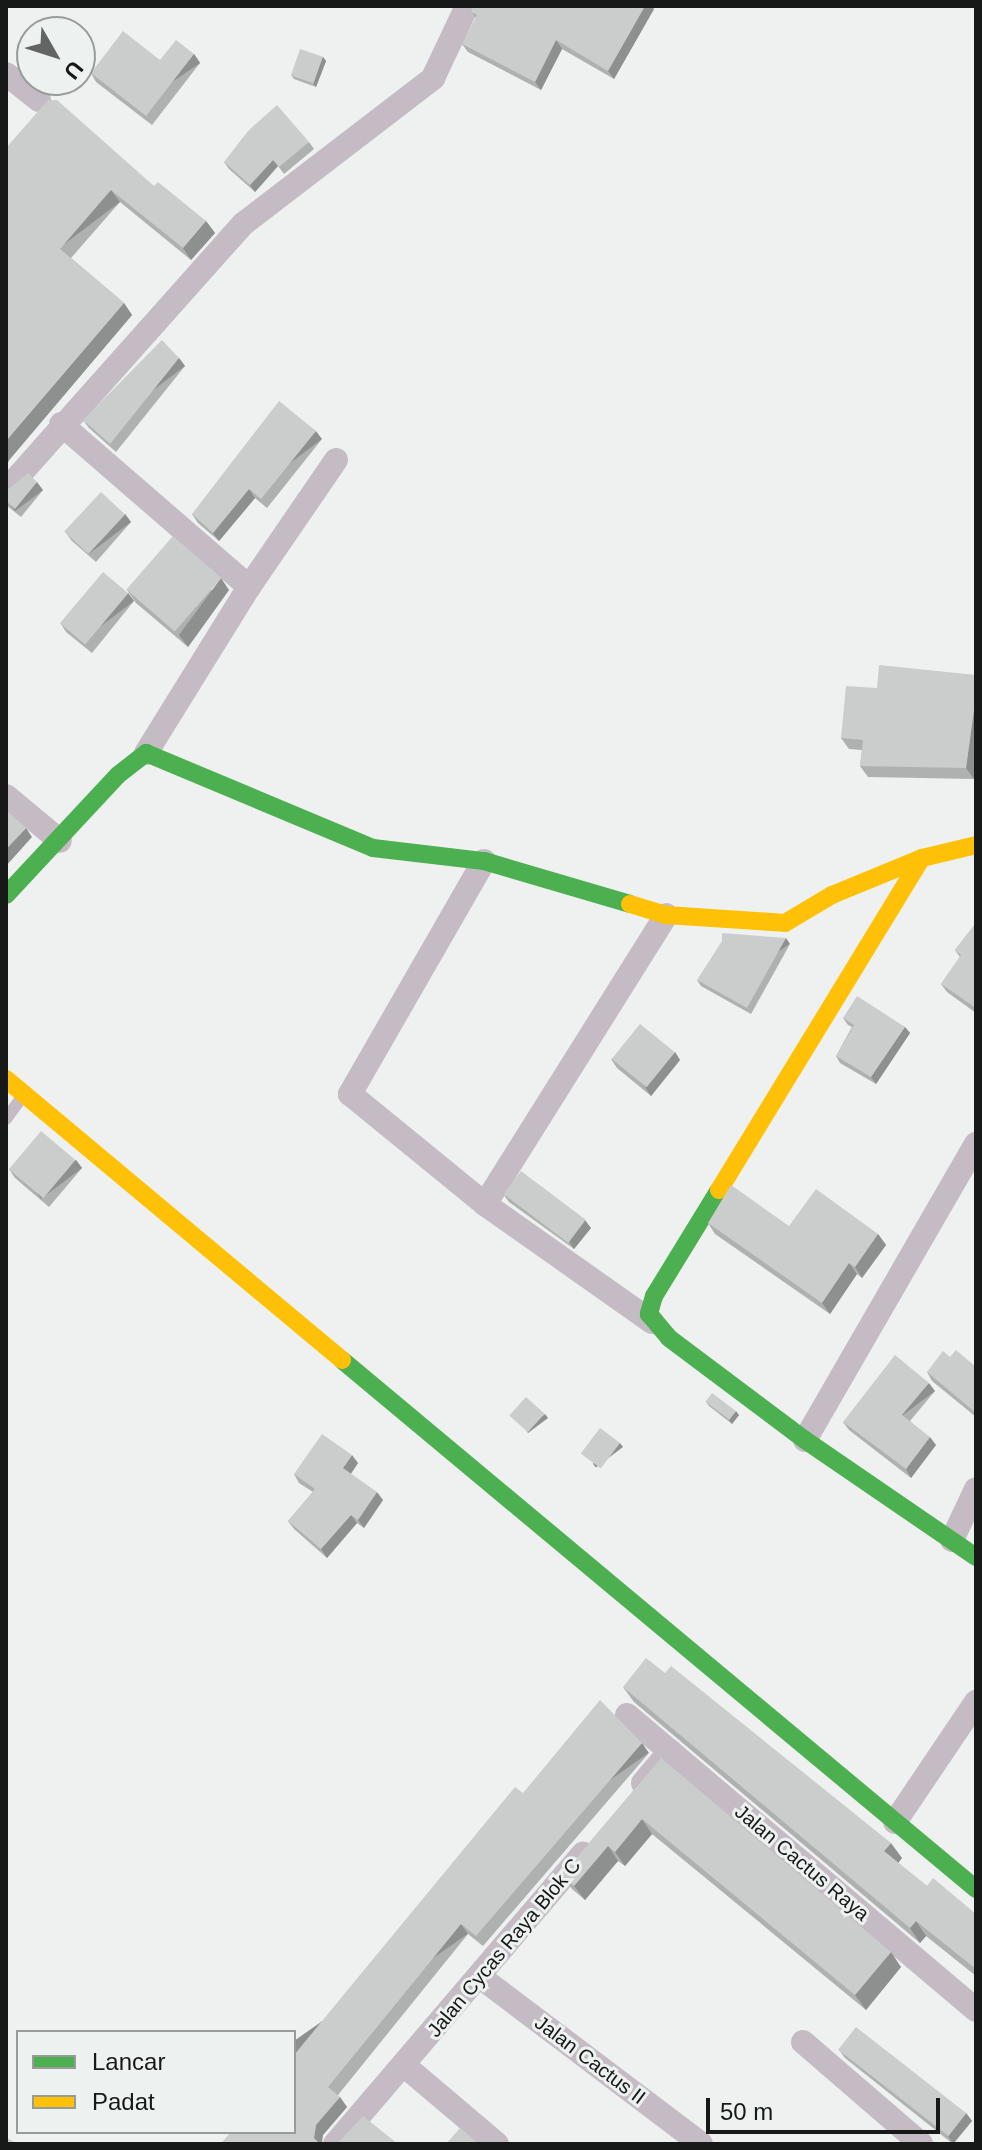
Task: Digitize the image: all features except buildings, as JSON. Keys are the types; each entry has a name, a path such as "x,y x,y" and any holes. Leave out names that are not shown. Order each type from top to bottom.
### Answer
{"street":[{"path":"6,490 61,424 243,224 433,78 467,6"},
{"path":"6,74 39,100"},
{"path":"61,424 249,587"},
{"path":"6,895 60,841 118,775 146,753 249,587 336,460"},
{"path":"146,753 373,848 484,861 666,915 785,923 832,895 922,858 976,845"},
{"path":"6,796 60,841"},
{"path":"652,1322 654,1296 922,858"},
{"path":"484,861 350,1094 485,1204 652,1322 805,1440 976,1557"},
{"path":"485,1204 666,915"},
{"path":"6,1079 976,1889"},
{"path":"805,1440 976,1144"},
{"path":"952,1540 976,1489"},
{"path":"895,1822 976,1702"},
{"name":"Jalan Cactus Raya","path":"627,1715 976,2010"},
{"path":"622,1807 670,1751"},
{"name":"Jalan Cycas Raya Blok C","path":"335,2144 406,2067 603,1830"},
{"name":"Jalan Cactus II","path":"479,1976 701,2144"},
{"path":"803,2042 921,2144"},
{"path":"406,2067 497,2144"}],"lane":[{"path":"6,1119 24,1094"}],"traffic: fast":[{"path":"6,895 118,775 146,753 373,848 484,861 630,904"},
{"path":"719,1190 654,1296 649,1314 669,1338 805,1440 976,1557"},
{"path":"342,1360 976,1889"}],"traffic: slow":[{"path":"630,904 666,915 785,923 832,895 922,858 976,845"},
{"path":"719,1190 922,858"},
{"path":"6,1079 342,1360"}]}
